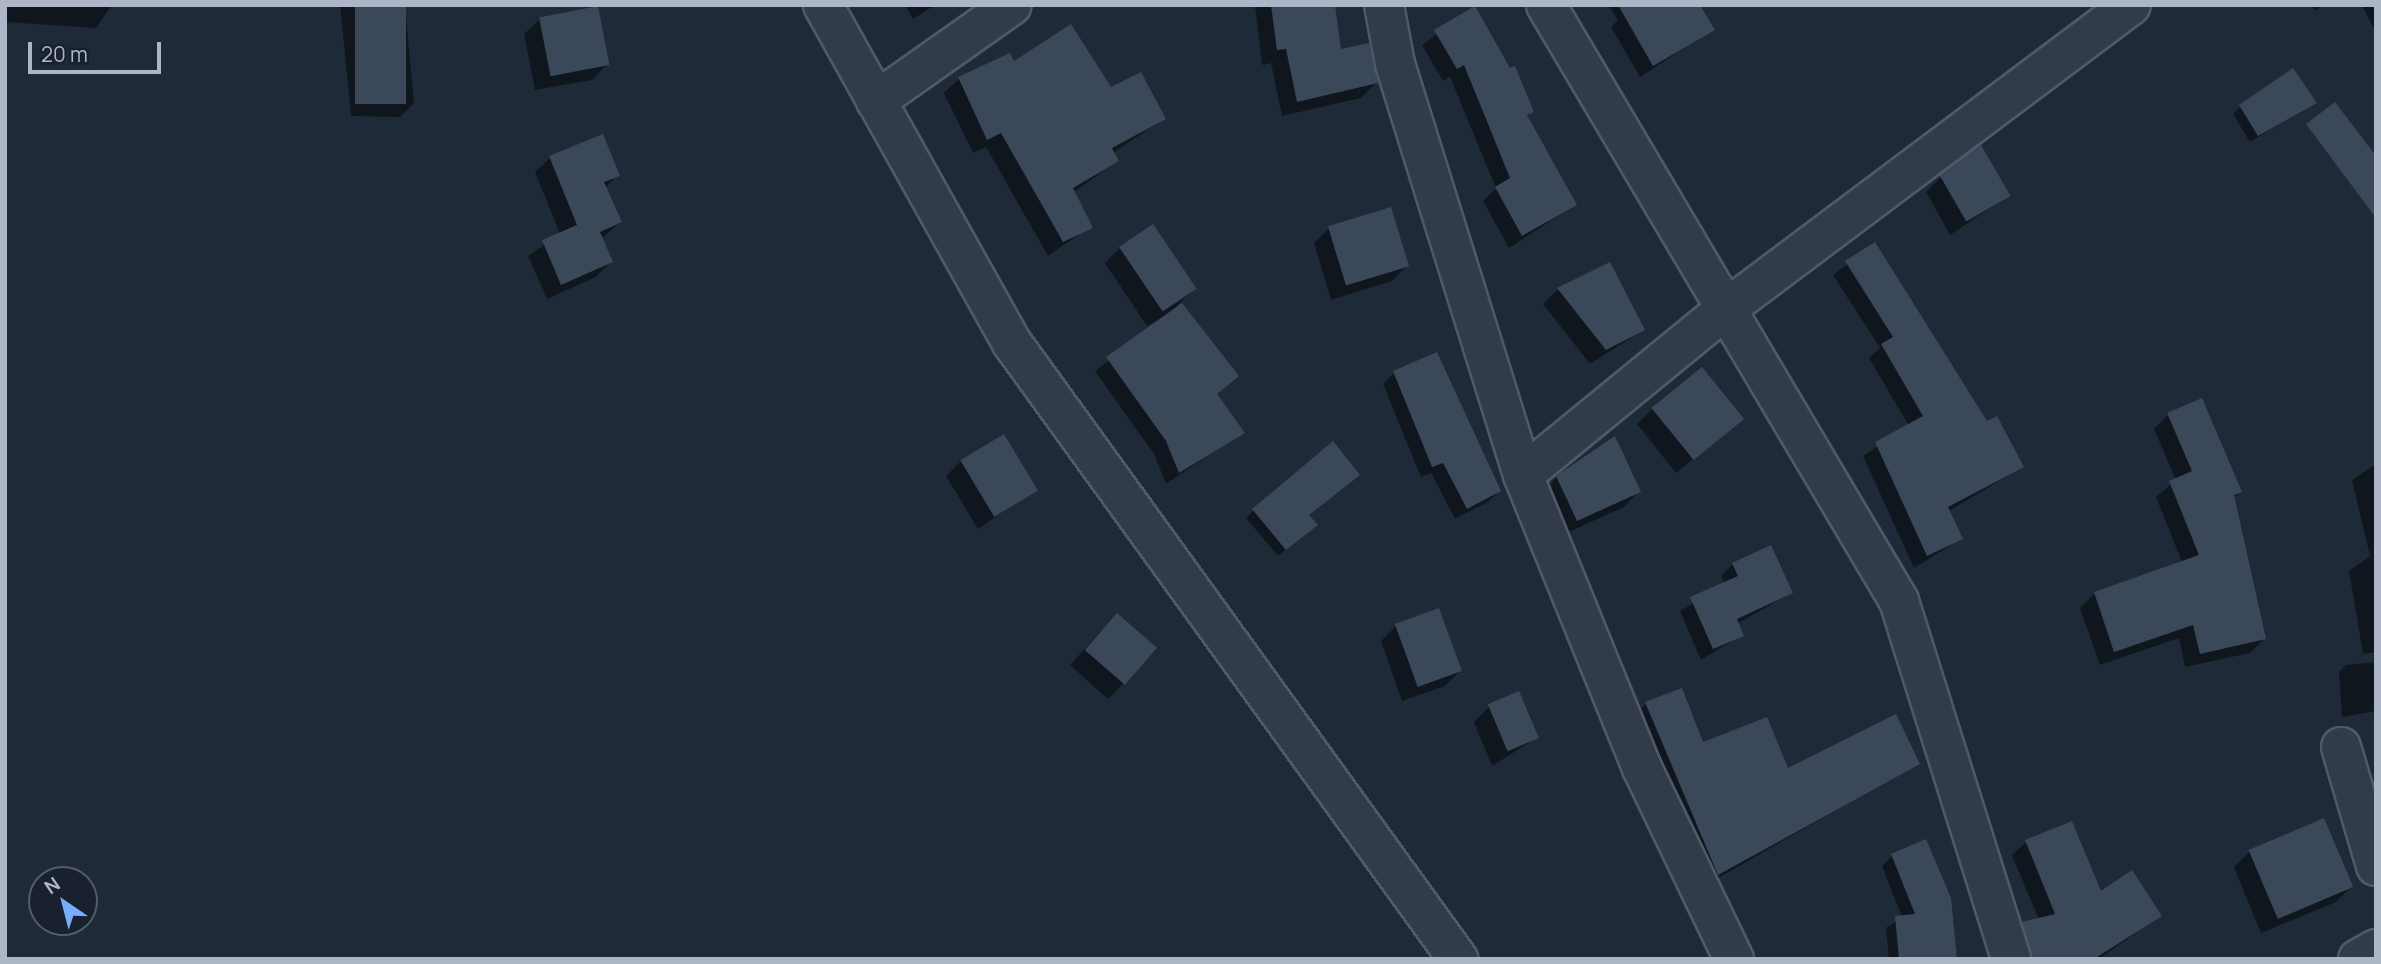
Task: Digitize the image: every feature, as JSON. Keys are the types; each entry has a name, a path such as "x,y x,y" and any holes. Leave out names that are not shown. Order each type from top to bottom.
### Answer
{"street":[{"path":"823,5 1012,342 1458,959"},
{"path":"876,101 1012,5"},
{"path":"1384,5 1395,64 1523,475 1642,768 1734,959"},
{"path":"1546,5 1899,601 2011,959"},
{"path":"1523,475 1726,309 2131,5"},
{"path":"2341,747 2376,866"},
{"path":"2358,959 2376,949"}],"building":[{"path":"355,5 406,5 406,104 355,104"},
{"path":"1271,5 1335,5 1341,49 1369,43 1378,83 1297,102 1286,49 1277,50"},
{"path":"1618,5 1700,5 1715,30 1653,66"},
{"path":"598,6 609,65 551,76 539,17"},
{"path":"1475,6 1510,68 1515,66 1534,112 1527,115 1577,205 1522,236 1495,187 1510,178 1464,65 1457,69 1434,30"},
{"path":"1071,24 1111,87 1141,72 1166,119 1112,148 1119,161 1073,188 1093,228 1063,242 1001,133 987,140 958,77 1010,53 1014,61"},
{"path":"2293,68 2317,103 2258,136 2239,105"},
{"path":"2335,102 2376,156 2376,218 2306,124"},
{"path":"603,134 620,176 604,182 622,222 600,232 613,262 561,285 542,240 577,225 549,156"},
{"path":"1981,145 2010,196 1966,222 1937,170"},
{"path":"1391,207 1409,266 1346,286 1328,226"},
{"path":"1153,224 1197,289 1163,312 1119,247"},
{"path":"1875,242 1987,421 1997,416 2024,467 1948,507 1963,539 1927,556 1875,442 1923,416 1881,344 1893,337 1845,261"},
{"path":"1610,262 1645,330 1606,350 1557,288"},
{"path":"1182,303 1239,376 1217,394 1245,433 1179,473 1166,441 1106,357"},
{"path":"1437,352 1501,491 1467,509 1443,463 1432,467 1393,371"},
{"path":"1702,367 1744,419 1694,460 1651,408"},
{"path":"2202,398 2242,492 2234,495 2266,639 2200,654 2193,625 2114,652 2094,592 2199,555 2169,481 2192,471 2167,413"},
{"path":"1004,434 1038,491 994,517 960,460"},
{"path":"1615,436 1641,492 1577,521 1556,476"},
{"path":"1333,441 1360,475 1309,515 1318,525 1286,550 1252,509"},
{"path":"1771,545 1793,593 1737,619 1744,636 1713,649 1690,597 1738,576 1732,563"},
{"path":"1439,608 1462,671 1418,687 1395,624"},
{"path":"1117,613 1157,648 1125,685 1085,650"},
{"path":"1682,688 1703,742 1767,717 1788,768 1896,714 1920,764 1718,875 1645,702"},
{"path":"1519,691 1539,738 1508,751 1488,704"},
{"path":"2324,818 2353,887 2278,919 2249,850"},
{"path":"2072,821 2101,891 2132,870 2162,916 2094,959 2032,959 2022,922 2055,914 2025,840"},
{"path":"1926,839 1951,898 1957,959 1899,959 1895,916 1915,914 1891,854"}]}
